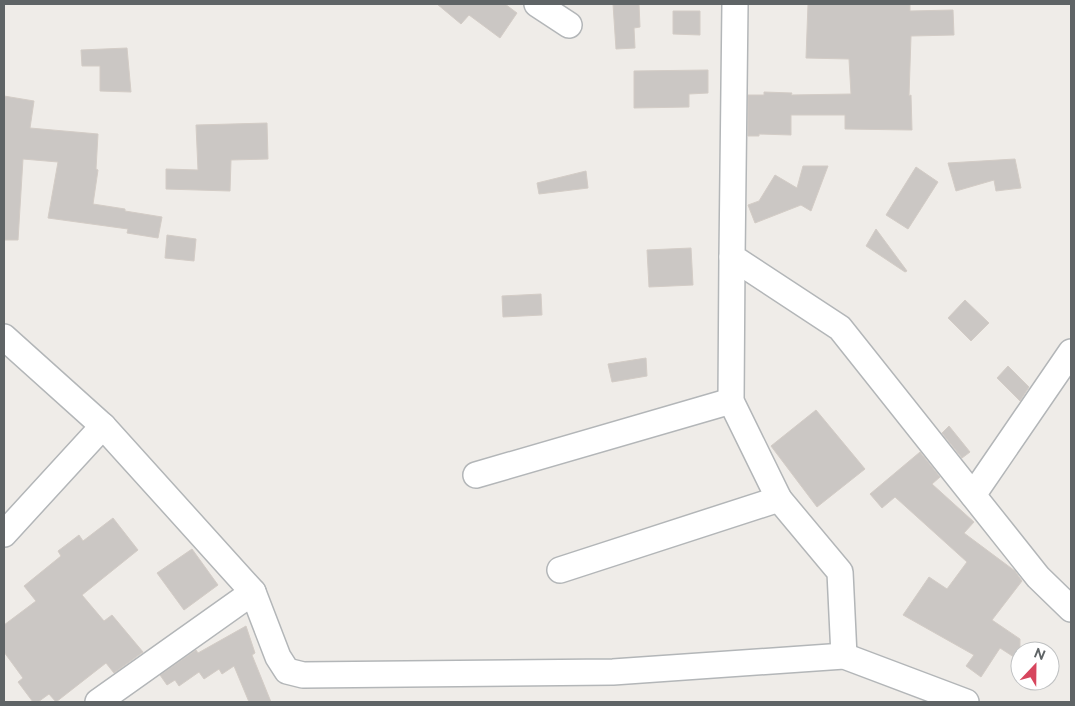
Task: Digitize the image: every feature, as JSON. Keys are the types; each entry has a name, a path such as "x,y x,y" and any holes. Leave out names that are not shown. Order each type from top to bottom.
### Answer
{"street":[{"path":"537,4 569,25"},
{"path":"735,4 731,401 779,499 840,572 844,656"},
{"path":"732,257 840,328 1038,577 1071,609"},
{"path":"4,337 103,426 253,592 278,657 287,671 303,675 613,672 844,656 966,702"},
{"path":"973,495 1071,352"},
{"path":"476,475 731,401"},
{"path":"4,534 103,426"},
{"path":"560,570 779,499"},
{"path":"98,702 253,592"}],"building":[{"path":"437,4 505,4 517,13 500,38 469,15 461,24"},
{"path":"613,4 639,4 640,27 634,28 635,48 616,49"},
{"path":"808,4 910,4 910,11 953,10 954,35 911,36 909,96 911,95 912,130 845,129 845,115 791,115 791,135 759,134 759,136 748,136 748,95 764,95 764,92 792,93 791,95 851,94 849,59 806,58"},
{"path":"673,11 700,11 700,35 673,34"},
{"path":"127,48 131,92 100,91 100,66 82,66 81,50"},
{"path":"708,70 708,93 689,94 689,107 634,108 634,71"},
{"path":"4,96 34,101 30,128 98,134 96,169 98,170 93,204 162,217 158,238 127,233 128,229 48,218 58,162 23,159 18,240 4,240"},
{"path":"267,123 268,159 231,160 230,191 166,189 166,169 198,170 196,125"},
{"path":"1015,159 1021,188 996,191 994,180 956,191 948,163"},
{"path":"803,166 828,166 811,211 801,205 755,223 748,205 759,201 775,175 797,188"},
{"path":"916,167 938,182 908,229 886,215"},
{"path":"586,171 588,188 539,194 537,183"},
{"path":"876,229 907,271 905,272 866,246"},
{"path":"167,235 196,239 194,261 165,258"},
{"path":"691,248 693,285 649,287 647,250"},
{"path":"541,294 542,315 503,317 502,296"},
{"path":"965,300 989,323 971,341 948,318"},
{"path":"646,358 647,376 612,382 608,364"},
{"path":"1008,366 1029,387 1020,401 997,378"},
{"path":"816,410 865,469 817,507 771,446"},
{"path":"949,426 970,452 962,458 942,433"},
{"path":"920,452 940,477 932,484 974,522 964,533 1015,571 1022,581 992,620 1020,639 1020,641 1010,641 1010,654 1000,648 981,677 966,666 974,655 903,615 929,577 947,589 967,562 895,497 882,508 870,494"},
{"path":"113,518 138,550 82,595 104,621 112,615 143,652 114,673 106,663 56,702 49,694 38,702 33,702 18,682 23,678 4,652 4,625 36,601 24,586 61,556 58,551 79,535 83,541"},
{"path":"192,549 218,585 184,610 157,573"},
{"path":"246,626 255,653 252,655 271,702 249,702 234,666 222,674 219,669 204,679 199,672 179,686 175,680 167,685 160,675 196,650 198,653"}]}
